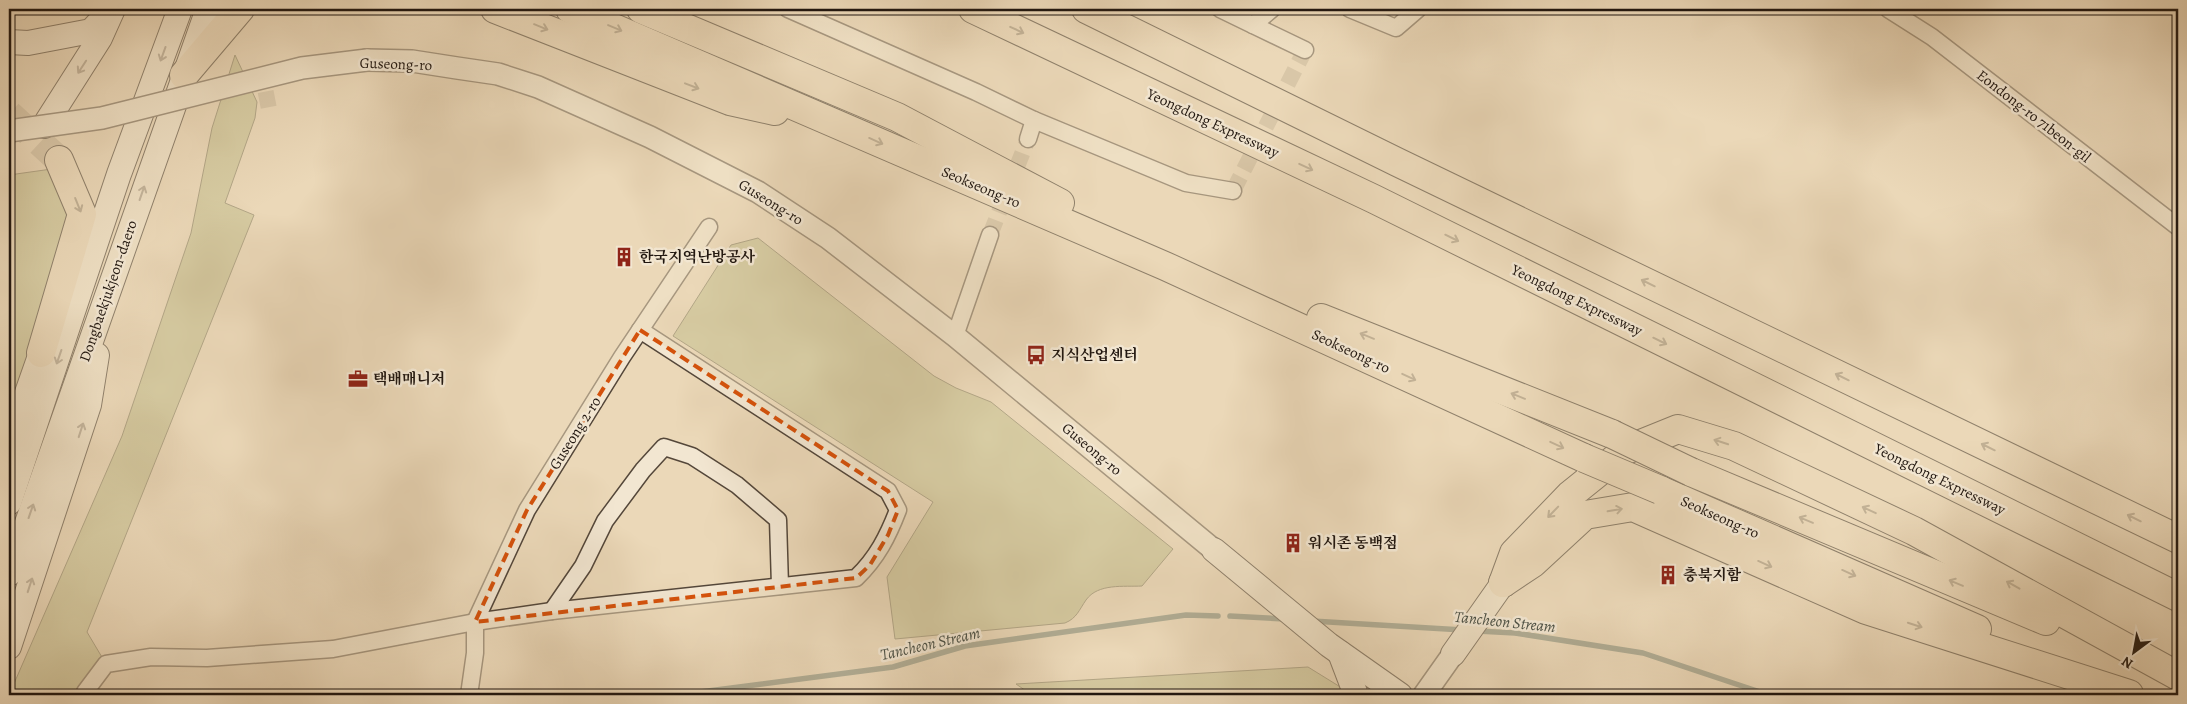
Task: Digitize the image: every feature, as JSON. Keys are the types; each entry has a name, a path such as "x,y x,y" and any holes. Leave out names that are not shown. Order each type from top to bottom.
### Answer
{"highway":[{"path":"184,75 240,9"},
{"path":"495,9 730,100 845,128"},
{"name":"Seokseong-ro","path":"570,9 1165,266 1584,458 2130,695"},
{"name":"Seokseong-ro","path":"641,9 897,117 1143,246 1612,434 1692,472 2178,676"},
{"path":"675,9 755,42 908,113 1143,246"},
{"name":"Yeongdong Expressway","path":"973,9 1383,204 2178,597"},
{"path":"1086,9 1397,162 2178,539"},
{"path":"41,352 82,214 59,160"},
{"path":"1503,583 1514,553 1570,495 1626,450 1678,428 1734,446 1914,531 2178,676"},
{"path":"1503,583 1533,563 1585,516 1633,507 1866,610 2130,695"}],"main road":[{"path":"9,42 28,43 91,31 113,9"},
{"path":"44,126 100,38 113,9"},
{"name":"Dongbaekjukjeon-daero","path":"9,503 119,174 180,9"},
{"name":"Dongbaekjukjeon-daero","path":"9,574 208,9"},
{"path":"9,444 41,352 95,250"},
{"path":"9,647 89,405 109,288"},
{"name":"Guseong-ro","path":"1214,550 1335,649 1400,695"},
{"path":"1453,654 1503,583"},
{"path":"1335,649 1356,695"}],"street":[{"path":"788,9 976,92 1034,120 1186,183 1233,191"},
{"path":"1220,9 1305,50"},
{"path":"1254,25 1272,9"},
{"path":"1350,9 1396,28 1418,9"},
{"name":"Eondong-ro 71beon-gil","path":"1888,9 1932,37 2178,227"},
{"name":"Guseong-ro","path":"9,131 102,118 302,68 367,60 412,61 498,74 538,87 650,137 758,192 828,238 955,336 1214,550"},
{"path":"1028,139 1034,120"},
{"name":"Guseong 2-ro","path":"469,695 475,654 475,622 527,510 640,330 709,227"},
{"path":"955,336 990,235"},
{"path":"86,692 106,664 151,657 207,658 333,649 475,622 552,610 856,578 870,565 888,535 898,510 888,491 640,330"},
{"path":"552,610 583,566 605,521 643,470 664,447 692,456 737,485 778,520 780,586"},
{"path":"1424,695 1453,654"}],"highlighted area":[{"path":"640,330 888,491 898,510 888,535 870,565 856,578 475,622 527,510"}],"shaded area":[{"path":"235,55 257,102 255,118 225,203 254,215 87,632 106,664 85,695 9,695 122,436 191,233 212,128"},
{"path":"73,166 81,196 9,427 9,175"},
{"path":"758,238 934,376 956,388 991,402 1173,549 1142,586 1112,587 1097,591 1086,600 1075,616 1065,623 895,639 887,577 933,502 673,336 731,245"},
{"path":"1308,667 1342,688 1343,695 1032,695 1016,684"}],"waterway":[{"name":"Tancheon Stream","path":"677,695 893,667 965,646 1186,615 1218,616"},
{"name":"Tancheon Stream","path":"1230,616 1285,619"},
{"name":"Tancheon Stream","path":"1312,621 1463,630"},
{"name":"Tancheon Stream","path":"1477,631 1515,633 1643,653 1769,695"}],"tunnel":[{"path":"1233,191 1305,50"},
{"path":"261,68 269,109 274,112"},
{"path":"9,114 59,160"},
{"path":"990,235 1028,139"}],"place":[{"name":"한국지역난방공사","path":"624,257"},
{"name":"지식산업센터","path":"1036,355"},
{"name":"택배매니저","path":"358,379"},
{"name":"워시존 동백점","path":"1293,543"},
{"name":"충북지함","path":"1668,575"}]}
